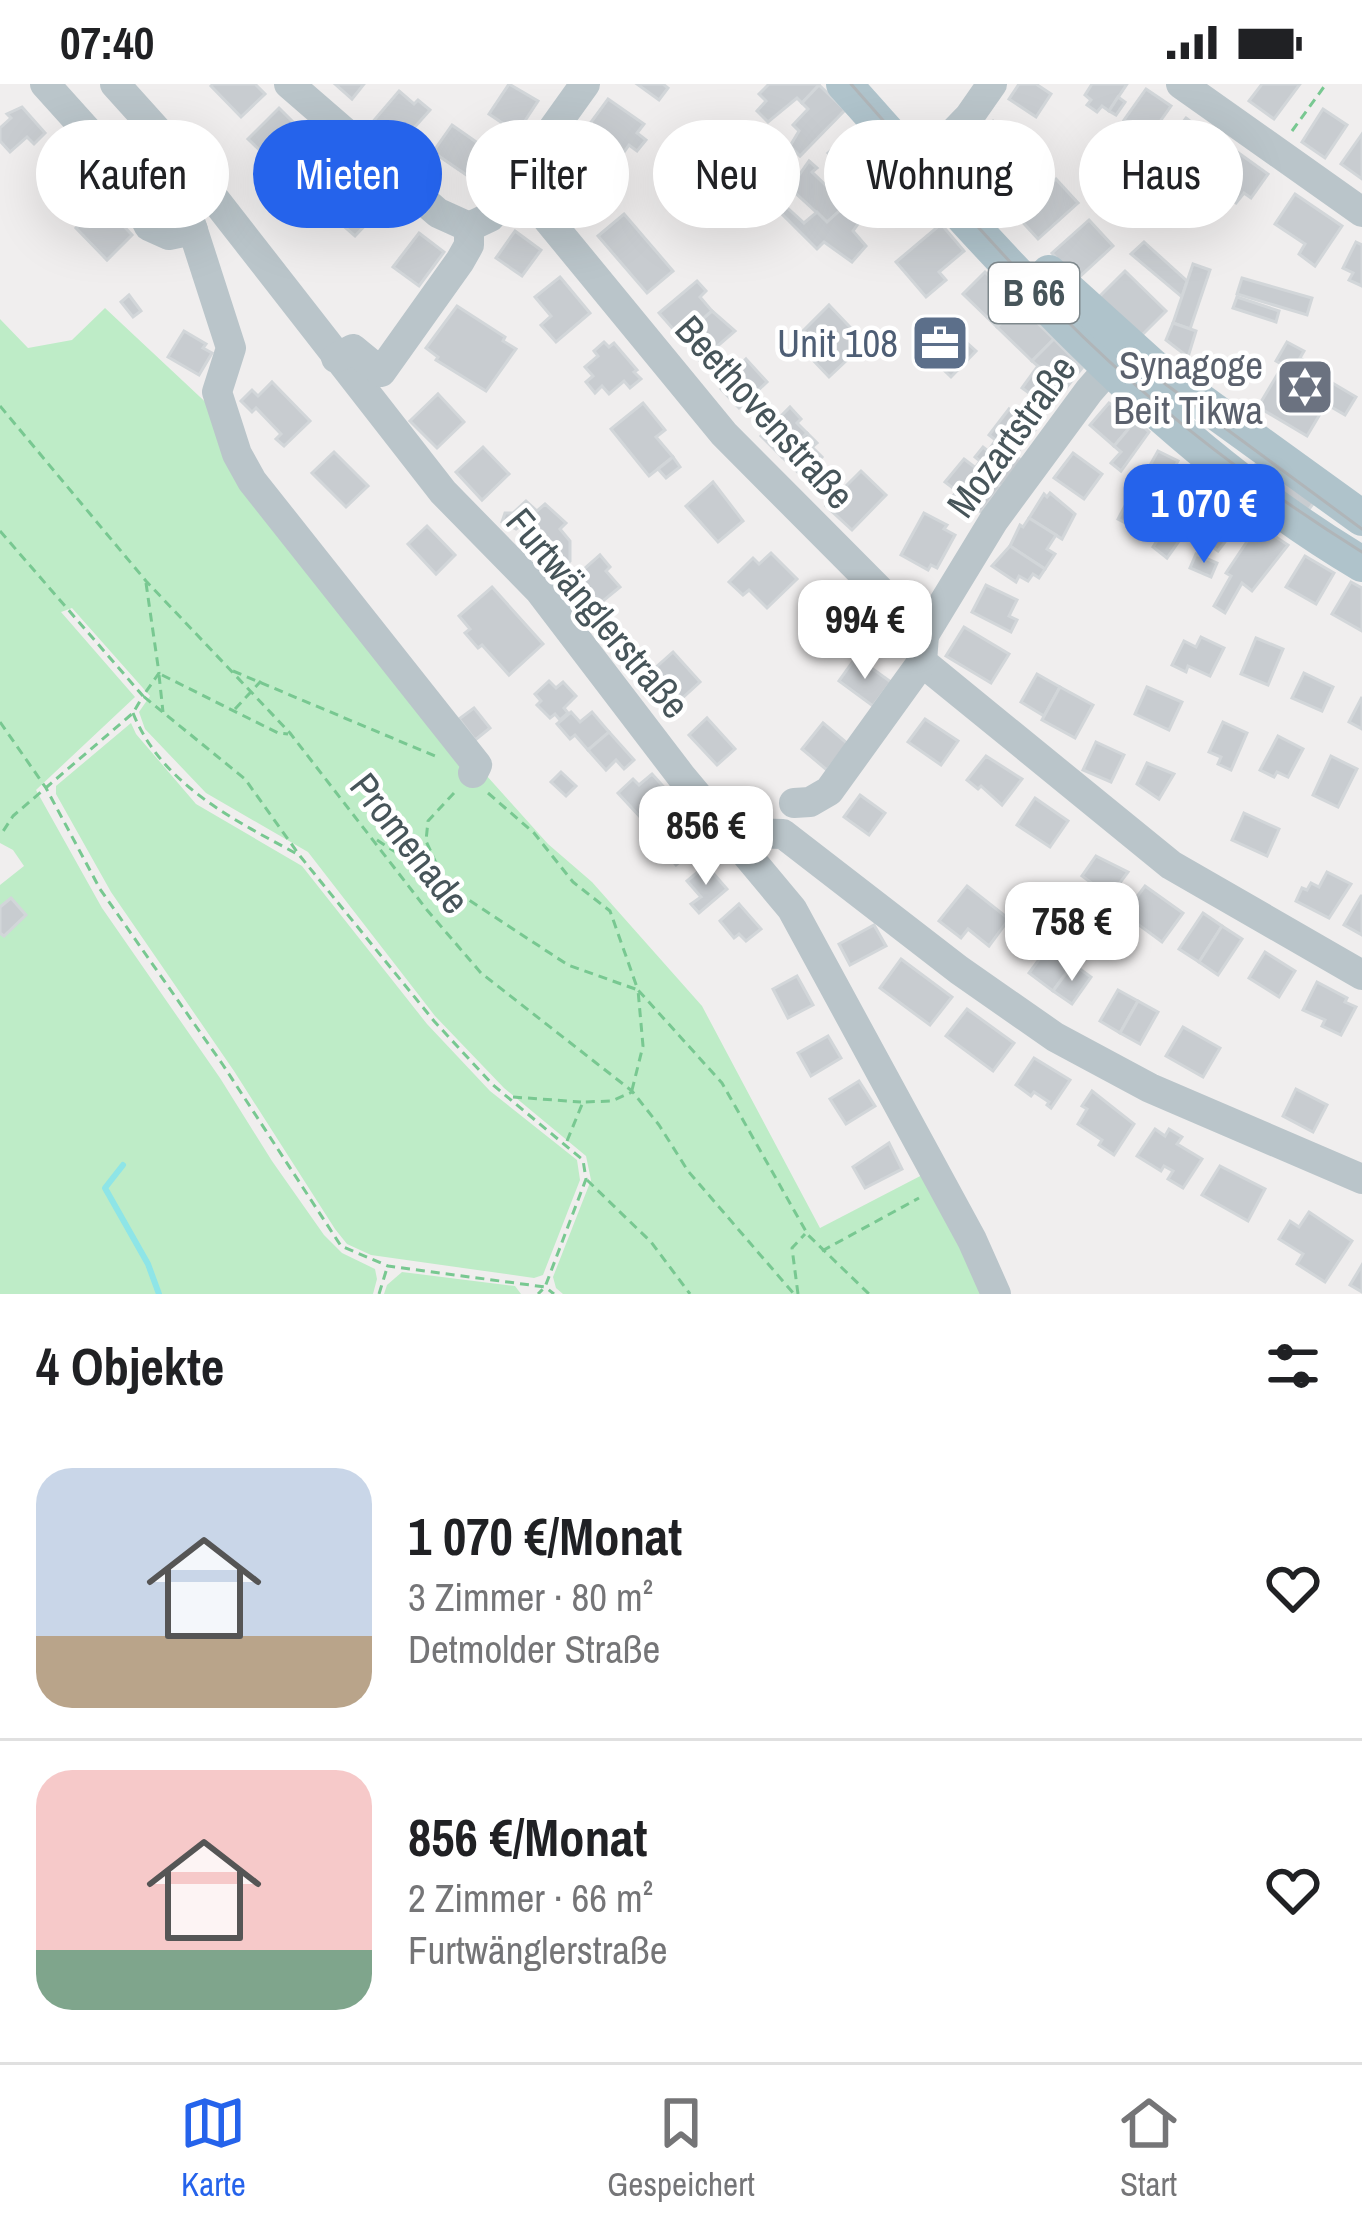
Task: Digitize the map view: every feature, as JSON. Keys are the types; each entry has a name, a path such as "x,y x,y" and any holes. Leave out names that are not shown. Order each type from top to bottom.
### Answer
{"main road":[{"name":"B 66","path":"844,84 1004,262 1118,357 1362,518"},
{"name":"B 66","path":"877,84 909,120"},
{"name":"B 66","path":"1007,228 1118,357 1234,474 1308,530 1362,563"}],"street":[{"path":"44,84 117,164 149,226 169,236 194,230"},
{"name":"Furtwänglerstraße","path":"114,84 178,187 194,230 231,348 217,392 237,454 252,481 477,765 473,772"},
{"name":"Furtwänglerstraße","path":"114,84 188,166 443,492 539,590 681,776 792,909 996,1294"},
{"path":"289,84 439,213 466,226"},
{"path":"560,120 585,84"},
{"path":"966,120 992,84"},
{"path":"1180,84 1362,212"},
{"path":"336,358 353,349 381,372 460,261 469,245 469,228"},
{"name":"Beethovenstraße","path":"555,228 724,434 923,649 1171,865 1362,974"},
{"name":"Mozartstraße","path":"794,803 810,802 830,791 923,649 994,520 1118,357"},
{"path":"731,832 783,834 958,970 1054,1037 1150,1088 1362,1179"}],"path":[{"path":"1277,152 1326,84"},
{"name":"Promenade","path":"0,406 146,581 290,733 481,973 632,1091 688,1171 796,1294"},
{"path":"0,531 143,696 245,779 300,856 434,1022 509,1097 583,1160 586,1179 545,1287 538,1294"},
{"path":"146,581 163,712"},
{"path":"232,671 473,772 492,799 554,855 573,882 610,911 638,990 643,1046 632,1091 612,1101 509,1097"},
{"path":"0,834 13,816 133,713 159,673"},
{"path":"159,673 278,733 290,733"},
{"path":"233,710 261,681"},
{"path":"133,713 140,731 200,799 300,856"},
{"path":"0,722 46,788 100,889 341,1246 388,1267 545,1287 554,1294"},
{"path":"446,885 426,841 428,821 473,772"},
{"path":"734,798 794,803"},
{"path":"372,836 568,965 638,990 722,1083 807,1233 869,1294"},
{"path":"566,1143 583,1102"},
{"path":"586,1179 651,1242 690,1294"},
{"path":"822,1251 941,1185"},
{"path":"796,1294 792,1248 807,1233"},
{"path":"379,1294 388,1267"}],"green space":[{"path":"105,308 215,411 477,765 548,844 592,882 702,1006 820,1228 928,1172 990,1294 563,1294 553,1277 591,1180 586,1156 504,1088 435,1016 308,852 206,793 145,729 139,712 150,696 72,608 61,612 135,697 36,790 102,908 272,1161 324,1235 342,1253 375,1269 377,1279 373,1294 0,1294 0,885 24,866 13,850 0,843 0,319 28,348 72,340"},
{"path":"131,723 196,804 302,866 427,1024 490,1091 577,1160 580,1180 543,1275 534,1278 371,1255 347,1244 335,1229 111,892 56,794 56,786"},
{"path":"402,1272 515,1286 521,1294 384,1294"}],"building":[{"path":"213,84 255,84 265,94 241,117"},
{"path":"335,84 364,84 352,99"},
{"path":"509,84 538,101 526,120 498,120 489,114"},
{"path":"637,84 663,84 668,88 659,100"},
{"path":"769,84 819,85 802,103 797,98 770,120 757,111 766,101 759,94"},
{"path":"1019,84 1036,84 1051,94 1036,117 1009,99"},
{"path":"1092,84 1127,84 1109,111 1102,106 1097,112 1087,105 1091,100 1085,95"},
{"path":"1262,84 1300,84 1274,119 1249,101"},
{"path":"819,85 845,110 835,120 824,120 824,131 800,156 798,120 808,109 802,103"},
{"path":"1146,89 1171,106 1161,120 1124,120"},
{"path":"399,91 430,110 421,120 374,120"},
{"path":"1118,97 1125,102 1116,115 1109,111"},
{"path":"608,99 644,124 637,133 646,140 637,151 629,145 629,120 593,120"},
{"path":"22,107 36,123 34,144 27,137 10,152 0,141 0,128 11,118 7,114"},
{"path":"279,108 291,120 267,120"},
{"path":"1323,109 1347,125 1325,158 1302,142"},
{"path":"452,125 466,135 466,175 442,158 442,139"},
{"path":"1362,134 1362,179 1341,164"},
{"path":"1243,156 1268,174 1251,198 1244,193"},
{"path":"809,161 817,168 812,172 824,184 824,219 800,197 800,174"},
{"path":"1055,180 1078,203 1055,224"},
{"path":"1295,194 1342,226 1315,266 1299,254 1305,244 1275,224"},
{"path":"817,212 824,219 824,228 855,228 866,246 852,262 824,242 817,249 796,228 800,228 800,219 804,223"},
{"path":"629,220 673,271 647,293 598,236 607,228 629,228"},
{"path":"76,228 125,228 132,235 107,260"},
{"path":"936,228 944,228 964,251 939,272 946,280 926,297 896,262"},
{"path":"1028,228 1050,228 1038,239"},
{"path":"1080,228 1096,228 1113,246 1076,280 1052,253"},
{"path":"515,231 541,250 522,276 496,258"},
{"path":"419,233 444,252 419,286 393,267"},
{"path":"1144,242 1187,281 1182,297 1131,254"},
{"path":"1356,242 1362,245 1362,286 1349,280 1353,273 1343,268"},
{"path":"1193,264 1210,270 1190,329 1173,323"},
{"path":"1125,271 1166,311 1139,338 1098,298"},
{"path":"985,272 1019,305 997,327 963,294"},
{"path":"560,277 590,313 556,342 541,325 551,316 535,297"},
{"path":"1242,278 1312,298 1307,315 1237,294"},
{"path":"697,281 706,291 700,297 712,311 681,338 659,313"},
{"path":"129,295 141,311 133,317 121,302"},
{"path":"1237,297 1279,311 1276,322 1233,308"},
{"path":"829,305 865,343 829,377 794,340"},
{"path":"1019,305 1054,339 1032,361 997,327"},
{"path":"457,306 516,349 486,391 436,360 426,348"},
{"path":"712,311 735,331 700,361 681,338"},
{"path":"1173,323 1196,331 1188,357 1166,340"},
{"path":"947,325 976,351 951,377 923,350"},
{"path":"184,331 212,353 199,375 168,357"},
{"path":"1054,339 1082,368 1050,408 1022,388 1038,366 1032,361"},
{"path":"604,342 609,347 614,343 637,370 641,379 630,388 624,381 609,394 602,386 595,393 586,382 593,376 585,367 598,356 594,351"},
{"name":"Synagoge Beit Tikwa","path":"1287,342 1304,351 1300,358 1326,374 1324,378 1356,397 1345,415 1326,404 1307,436 1258,407 1283,365 1276,361"},
{"path":"746,359 767,382 739,408 721,389"},
{"path":"272,382 310,421 284,446 276,439 281,434 256,408 252,412 241,401 252,390 258,396"},
{"path":"438,394 464,422 437,448 410,421"},
{"path":"643,403 665,430 656,437 673,457 649,476 611,429"},
{"path":"1109,403 1136,420 1114,446 1090,425"},
{"path":"790,407 807,433 782,457 761,436"},
{"path":"1009,409 1035,430 1015,455 989,435"},
{"path":"1136,420 1149,432 1121,471 1111,463 1121,452 1114,446"},
{"path":"807,433 822,457 816,463 820,467 806,480 782,457"},
{"path":"996,440 1022,461 1001,487 975,468 980,461 975,457"},
{"path":"483,447 509,474 482,500 456,472"},
{"path":"1158,451 1178,461 1159,496 1139,485"},
{"path":"334,452 368,486 346,507 312,473"},
{"path":"1073,453 1102,474 1084,499 1054,478"},
{"path":"673,457 680,467 666,478 658,469"},
{"path":"964,459 1001,487 981,512 973,506 970,510 953,496 957,491 945,482"},
{"path":"1258,461 1315,501 1307,512 1251,471"},
{"path":"861,471 886,495 852,530 826,506"},
{"path":"1192,474 1220,497 1207,514 1201,510 1167,558 1153,547 1179,508"},
{"path":"713,482 743,521 718,542 686,506"},
{"path":"1050,493 1075,514 1062,539 1029,518 1044,494"},
{"path":"1220,497 1245,516 1218,551 1201,539 1215,520 1207,514"},
{"path":"526,501 537,511 545,504 566,523 560,529 570,541 570,561 551,577 542,566 553,556 548,540 541,534 538,542 528,544 520,526 516,529 502,522 505,513 513,513"},
{"path":"1126,504 1149,516 1141,531 1118,519"},
{"path":"924,513 955,535 937,568 931,565 928,570 901,555"},
{"path":"1029,518 1056,535 1047,549 1055,554 1045,569 1010,546"},
{"path":"1258,525 1288,545 1252,591 1242,583 1225,613 1214,606 1231,576 1226,573"},
{"path":"427,526 455,555 436,574 408,544"},
{"path":"1010,546 1045,569 1039,578 1033,574 1028,581 1019,576 1016,582 992,566"},
{"path":"771,553 797,579 767,608 749,590 743,595 729,582 753,558 759,564"},
{"path":"1196,554 1217,563 1211,577 1190,568"},
{"path":"600,555 620,587 598,605 574,578"},
{"path":"1305,556 1334,573 1316,604 1286,587"},
{"path":"1351,582 1362,588 1362,631 1332,614"},
{"path":"986,585 1017,600 1009,616 1017,620 1011,632 972,612"},
{"path":"492,587 543,644 509,675 465,633 470,629 459,616"},
{"path":"825,593 855,621 835,643 805,615"},
{"path":"964,627 1009,654 991,683 946,656"},
{"path":"1201,637 1224,648 1210,676 1172,665 1184,641 1196,647"},
{"path":"1256,638 1283,649 1268,685 1241,674"},
{"path":"673,652 700,682 668,711 636,675 650,662 655,668"},
{"path":"856,657 891,682 873,706 839,681"},
{"path":"1304,673 1333,687 1322,711 1292,698"},
{"path":"1037,674 1060,687 1044,716 1021,702"},
{"path":"549,681 556,688 563,682 576,696 560,720 555,714 550,718 537,705 541,701 535,694"},
{"path":"1060,687 1093,705 1075,738 1042,720"},
{"path":"1147,687 1182,702 1169,730 1135,714"},
{"path":"1362,697 1362,729 1349,722"},
{"path":"474,708 490,728 475,740 459,719"},
{"path":"571,712 580,722 592,712 609,732 588,750 557,724"},
{"path":"707,718 735,749 717,765 689,735"},
{"path":"925,719 958,741 941,765 908,742"},
{"path":"1223,722 1247,733 1231,770 1218,764 1221,757 1209,752"},
{"path":"823,723 848,744 827,770 802,749"},
{"path":"609,732 634,760 624,769 616,760 606,770 588,750"},
{"path":"1278,736 1303,749 1288,777 1260,770"},
{"path":"1096,742 1124,755 1111,782 1083,770"},
{"path":"986,756 1022,779 1002,805 967,780"},
{"path":"1331,756 1357,769 1338,807 1313,795"},
{"path":"1147,763 1174,774 1159,799 1137,784"},
{"path":"561,772 576,786 566,796 551,782"},
{"path":"652,774 669,793 641,818 618,793 633,779 639,785"},
{"path":"860,795 885,813 869,835 844,817"},
{"path":"1035,798 1068,821 1050,847 1017,825"},
{"path":"1244,813 1279,829 1267,856 1232,840"},
{"path":"673,825 695,849 676,865 655,841"},
{"path":"1096,856 1128,872 1107,900 1082,876"},
{"path":"706,865 727,889 699,913 691,904 701,897 687,881"},
{"path":"1327,872 1351,884 1329,918 1296,901 1302,888 1307,890 1311,883 1319,887"},
{"path":"967,886 1009,919 989,946 968,929 961,938 939,921"},
{"path":"1145,886 1183,913 1162,942 1124,914"},
{"path":"1362,896 1362,935 1344,925"},
{"path":"11,898 26,915 4,936 0,907"},
{"path":"739,904 761,929 746,941 739,934 734,938 720,921"},
{"path":"1203,913 1222,926 1199,962 1179,949"},
{"path":"874,925 886,946 850,965 839,944"},
{"path":"1222,926 1242,939 1218,975 1199,962"},
{"path":"1049,946 1073,964 1053,991 1029,973"},
{"path":"1265,952 1295,971 1279,997 1249,978"},
{"path":"901,959 952,997 930,1025 880,988"},
{"path":"1073,964 1091,977 1072,1004 1053,991"},
{"path":"797,976 813,1005 788,1018 773,989"},
{"path":"1317,982 1356,1007 1341,1035 1322,1026 1325,1020 1303,1010"},
{"path":"1118,990 1138,1001 1120,1033 1100,1021"},
{"path":"1138,1001 1158,1012 1140,1044 1120,1033"},
{"path":"967,1009 1014,1043 993,1071 946,1036"},
{"path":"1183,1027 1220,1048 1203,1077 1166,1056"},
{"path":"828,1036 841,1058 811,1076 798,1053"},
{"path":"1034,1058 1070,1080 1051,1108 1034,1092 1031,1096 1016,1085"},
{"path":"859,1081 875,1106 846,1124 830,1099"},
{"path":"1296,1089 1327,1105 1313,1132 1283,1116"},
{"path":"1092,1091 1134,1124 1114,1155 1078,1124"},
{"path":"1155,1129 1165,1136 1169,1129 1182,1137 1177,1144 1202,1159 1183,1188 1168,1179 1173,1171 1164,1166 1161,1171 1137,1156"},
{"path":"889,1143 902,1169 865,1188 853,1167"},
{"path":"1220,1166 1265,1189 1248,1221 1202,1195"},
{"path":"1309,1212 1352,1241 1325,1282 1297,1264 1303,1254 1279,1239 1290,1221 1299,1227"},
{"path":"1362,1265 1362,1292 1350,1285"}],"waterway":[{"path":"123,1165 105,1188 148,1264 159,1294"}],"tram line":[{"path":"851,84 1007,258 1130,380 1204,442 1362,552"},
{"path":"1164,383 1362,529"}],"place":[{"name":"Unit 108","path":"940,343"},
{"name":"Synagoge Beit Tikwa","path":"1305,387"}]}
